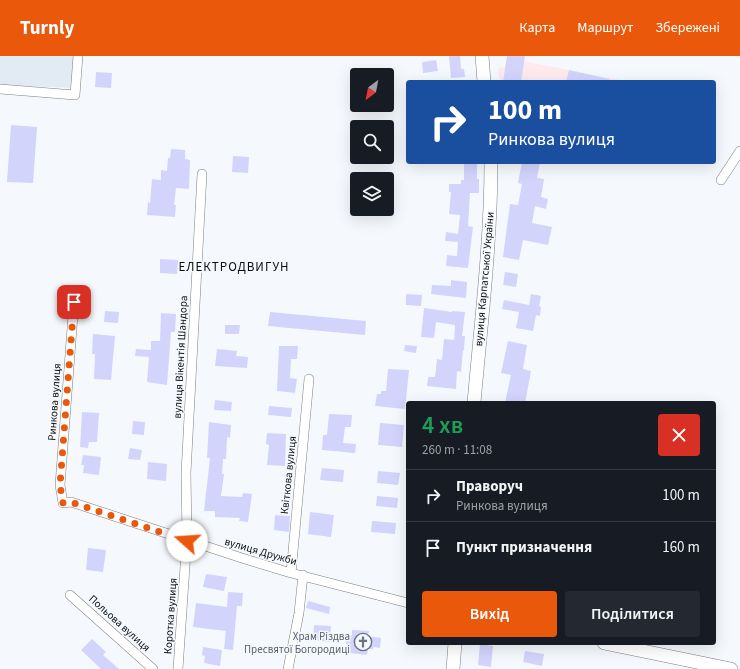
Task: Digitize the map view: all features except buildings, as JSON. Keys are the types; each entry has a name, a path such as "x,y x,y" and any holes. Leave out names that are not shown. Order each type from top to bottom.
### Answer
{"main road":[{"path":"482,56 484,80"},
{"name":"вулиця Карпатської України","path":"474,399 487,248 491,190 491,164"},
{"path":"453,669 455,645"},
{"path":"613,645 702,666 731,669"}],"street":[{"path":"0,89 75,95 78,56"},
{"path":"721,180 740,151"},
{"name":"вулиця Вікентія Шандора","path":"187,541 186,472 202,174"},
{"name":"Ринкова вулиця","path":"63,503 60,485 74,302"},
{"name":"Квіткова вулиця","path":"291,573 309,380"},
{"name":"вулиця Дружби","path":"63,503 71,502 187,541 291,573 406,602"},
{"name":"Коротка вулиця","path":"178,669 187,541"},
{"path":"288,669 299,613 303,575"},
{"name":"Польова вулиця","path":"70,596 153,669"}],"shaded area":[{"path":"0,56 74,56 72,88 0,85"},
{"path":"512,59 621,80 500,80 498,68 512,66"}],"place":[{"name":"Храм Різдва Пресвятої Богородиці","path":"363,642"}],"district":[{"name":"ЕЛЕКТРОДВИГУН","path":"234,266"}],"route":[{"path":"74,302 60,485 63,503 71,502 187,541"}]}
